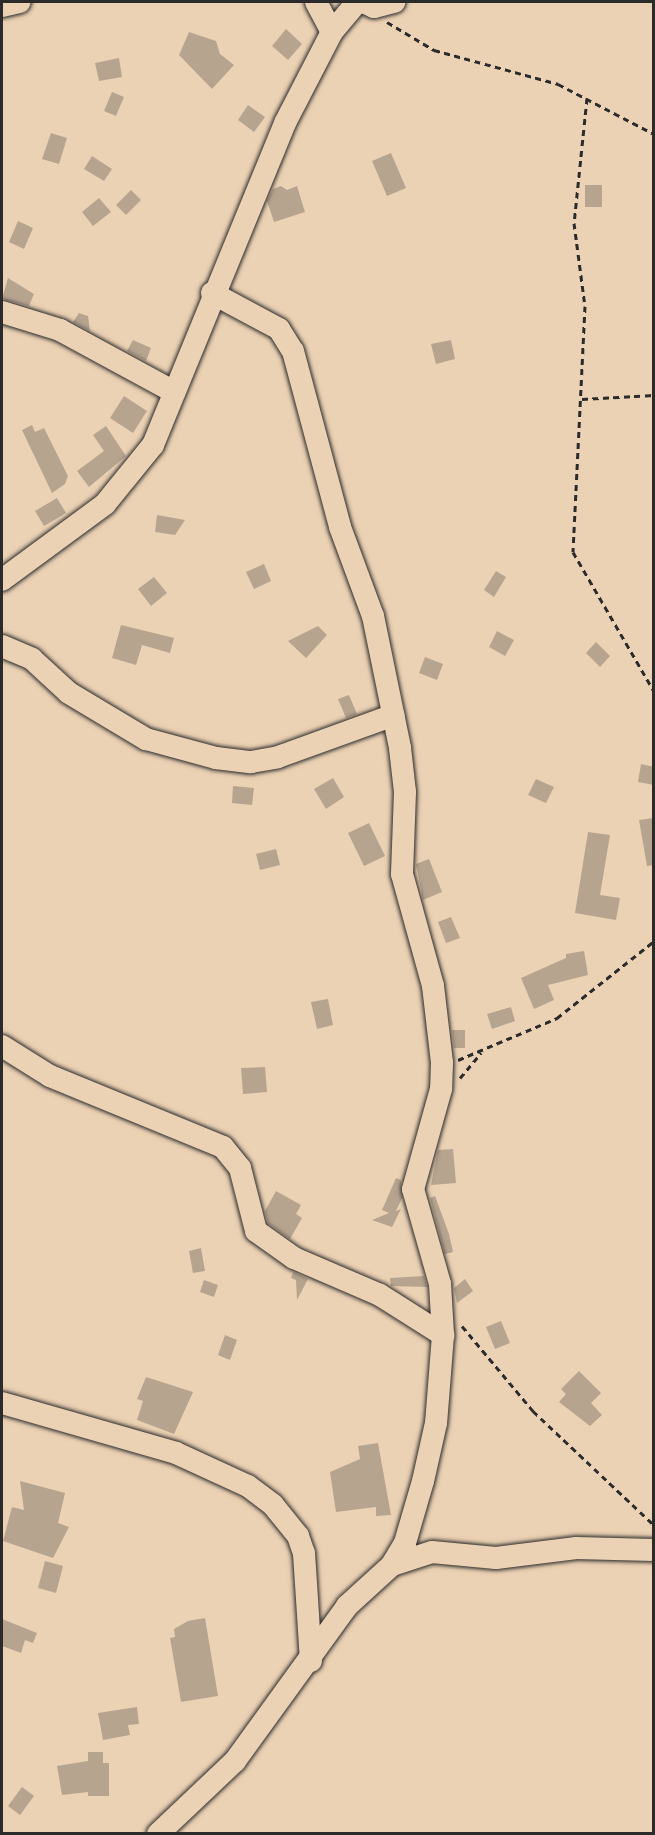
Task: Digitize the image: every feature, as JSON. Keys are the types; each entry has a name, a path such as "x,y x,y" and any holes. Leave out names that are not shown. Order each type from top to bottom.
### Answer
{"street":[{"path":"2,6 20,2"},
{"path":"316,2 332,32"},
{"path":"2,580 105,504 153,445 212,293 290,113 332,32 372,3"},
{"path":"158,1833 235,1761 311,1661 347,1606 392,1565 405,1542 423,1481 436,1423 443,1335 440,1284 412,1189 441,1089 442,1063 434,986 402,874 405,792 394,716 373,616 322,469 293,351 279,329 212,293"},
{"path":"2,312 60,330 174,392"},
{"path":"2,646 32,659 69,693 137,734 205,756 251,762 278,757 394,716"},
{"path":"2,1046 50,1076 223,1147 240,1168 256,1231 294,1258 380,1295 443,1335"},
{"path":"2,1403 176,1453 248,1486 273,1505 298,1536 304,1553 311,1661"},
{"path":"392,1565 432,1552 496,1558 576,1548 654,1550"}],"path":[{"path":"372,3 391,26 434,50 522,71 587,98 654,134"},
{"path":"587,98 574,223 584,272 582,399 575,561 654,692"},
{"path":"582,399 654,395"},
{"path":"442,1063 474,1056 557,1018 654,941"},
{"path":"442,1311 459,1322 533,1411 654,1525"}],"building":[{"path":"286,29 302,44 288,60 272,46"},
{"path":"189,32 216,41 220,54 234,65 212,89 179,55"},
{"path":"119,58 122,77 99,81 95,63"},
{"path":"112,92 124,97 116,116 104,111"},
{"path":"248,105 265,117 254,132 238,120"},
{"path":"51,133 67,138 59,164 42,159"},
{"path":"391,153 406,188 387,196 372,161"},
{"path":"92,156 112,169 104,181 84,169"},
{"path":"585,185 602,185 602,207 585,207"},
{"path":"281,186 287,190 297,186 305,212 274,222 267,201 273,189"},
{"path":"131,190 141,200 126,215 116,205"},
{"path":"99,198 111,212 93,226 82,212"},
{"path":"18,221 33,228 24,249 9,242"},
{"path":"8,278 34,294 29,306 2,299"},
{"path":"79,313 88,316 90,331 73,322"},
{"path":"133,340 151,348 146,361 127,351"},
{"path":"451,340 455,359 436,364 431,344"},
{"path":"124,396 147,411 133,433 110,418"},
{"path":"32,425 35,432 44,428 68,476 65,484 52,493 22,430"},
{"path":"106,426 126,456 89,487 77,471 104,451 93,435"},
{"path":"57,498 66,513 44,526 35,511"},
{"path":"157,515 185,520 175,535 155,532"},
{"path":"264,564 271,581 254,589 246,572"},
{"path":"496,571 506,577 494,597 484,590"},
{"path":"154,577 167,593 151,606 138,589"},
{"path":"121,625 174,638 170,653 142,645 136,665 112,658"},
{"path":"318,626 327,635 306,658 288,641"},
{"path":"497,631 514,640 505,656 489,647"},
{"path":"596,642 610,656 600,667 586,653"},
{"path":"425,657 443,664 437,680 419,673"},
{"path":"349,695 357,714 346,718 338,699"},
{"path":"641,764 654,767 654,785 638,782"},
{"path":"333,778 344,797 326,809 314,789"},
{"path":"536,779 554,787 546,803 528,795"},
{"path":"233,786 254,788 252,805 232,803"},
{"path":"654,818 654,865 647,866 639,820"},
{"path":"369,823 385,856 364,866 348,833"},
{"path":"588,832 610,835 600,895 620,898 616,920 575,913"},
{"path":"276,849 280,865 260,870 256,854"},
{"path":"429,859 442,892 423,900 416,864"},
{"path":"451,917 460,938 446,943 438,922"},
{"path":"584,951 588,975 548,985 554,1000 534,1009 521,978 566,958 566,954"},
{"path":"328,999 333,1025 317,1029 311,1002"},
{"path":"511,1007 515,1021 492,1029 487,1014"},
{"path":"452,1030 465,1030 465,1048 454,1048"},
{"path":"265,1067 267,1092 243,1094 241,1068"},
{"path":"453,1149 456,1183 431,1185 438,1150"},
{"path":"396,1178 401,1180 402,1198 396,1211 401,1209 392,1227 372,1220 389,1213 382,1210"},
{"path":"276,1191 301,1205 296,1214 302,1218 290,1239 268,1223 265,1211"},
{"path":"435,1196 453,1252 445,1254 430,1198"},
{"path":"201,1248 205,1271 193,1273 189,1251"},
{"path":"293,1272 308,1279 297,1300 296,1280 291,1278"},
{"path":"424,1276 427,1287 391,1286 390,1278"},
{"path":"465,1279 473,1291 457,1303 454,1288"},
{"path":"204,1280 218,1285 214,1297 200,1292"},
{"path":"501,1321 510,1343 495,1349 486,1327"},
{"path":"225,1335 237,1340 230,1360 218,1355"},
{"path":"579,1371 601,1393 591,1403 602,1415 590,1426 559,1402 566,1394 561,1389"},
{"path":"146,1377 193,1392 174,1434 137,1420 143,1401 137,1399"},
{"path":"378,1443 391,1515 376,1516 376,1507 336,1512 330,1472 360,1459 358,1446"},
{"path":"20,1481 65,1493 58,1523 69,1527 53,1558 3,1541 12,1507 24,1510"},
{"path":"45,1561 63,1566 56,1593 38,1588"},
{"path":"205,1618 218,1696 181,1702 170,1638 175,1637 174,1629 188,1621"},
{"path":"2,1619 37,1633 33,1643 25,1640 21,1653 2,1646"},
{"path":"137,1707 139,1724 128,1725 130,1735 103,1740 98,1713"},
{"path":"88,1752 103,1752 103,1763 109,1763 109,1796 88,1796 88,1792 62,1795 57,1766 88,1761"},
{"path":"22,1787 34,1796 20,1815 8,1806"}]}
